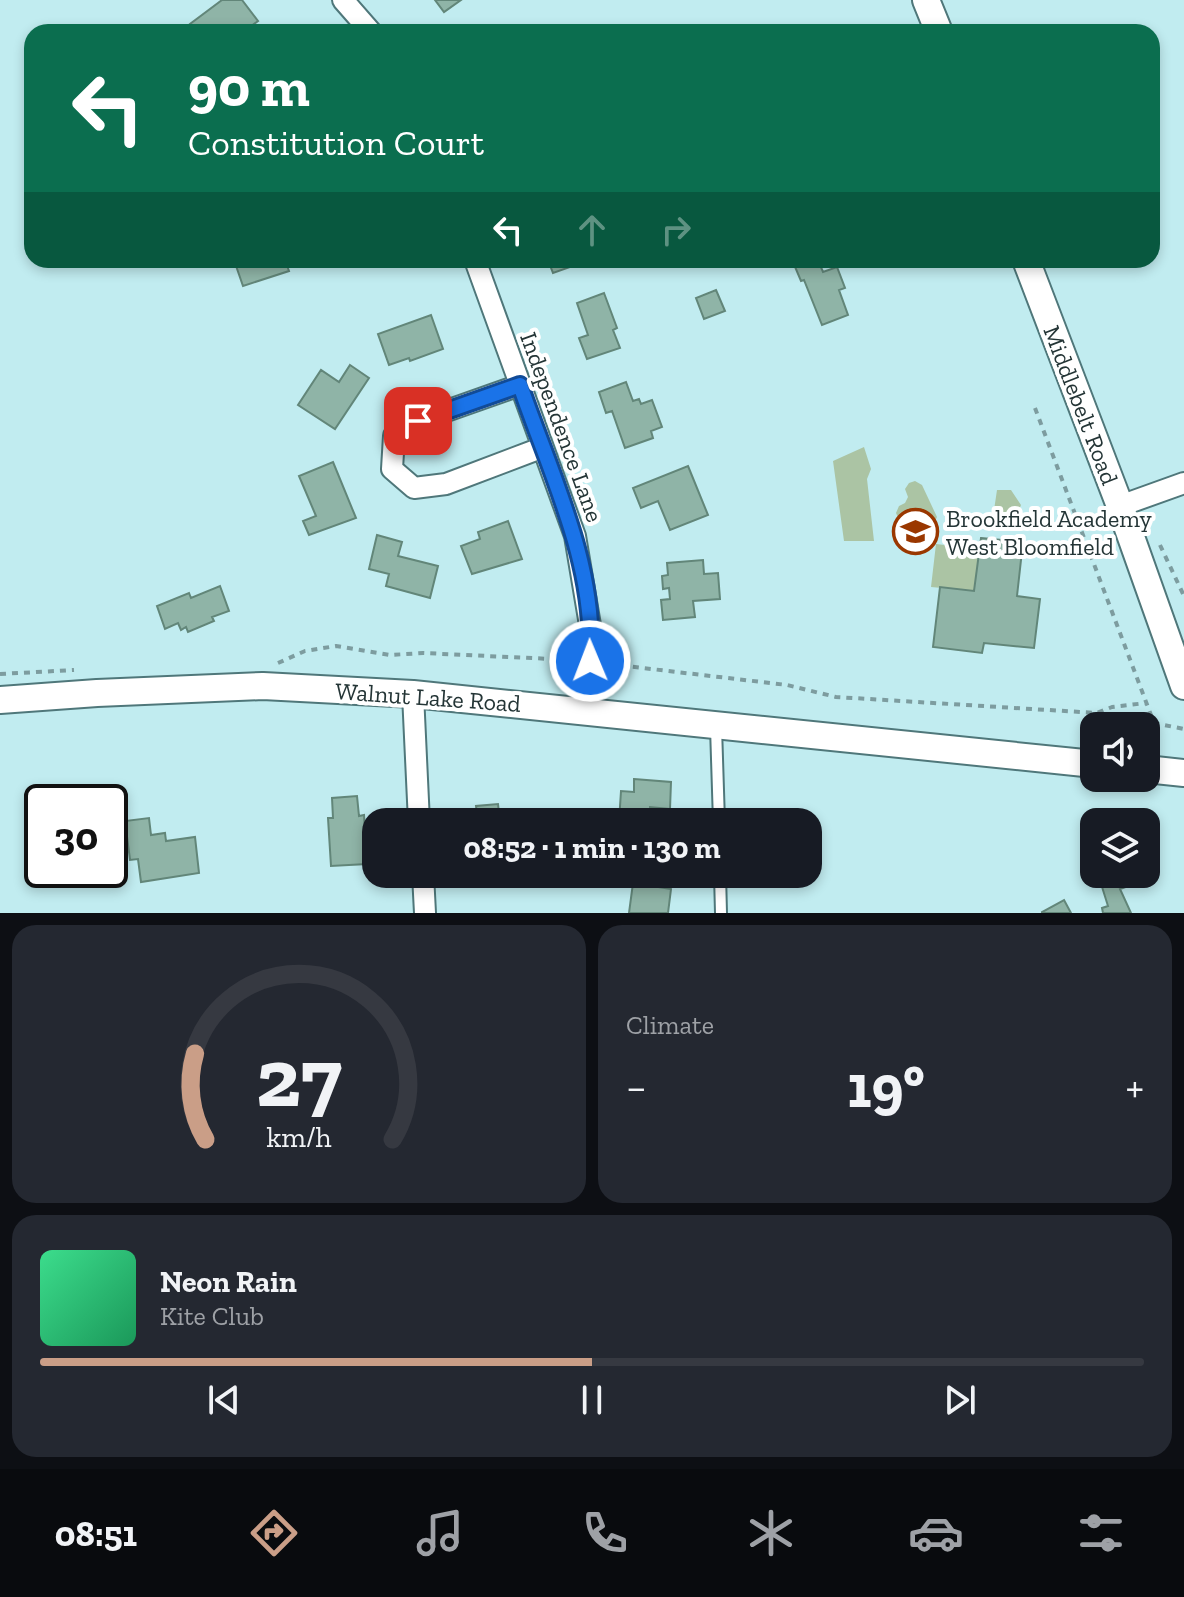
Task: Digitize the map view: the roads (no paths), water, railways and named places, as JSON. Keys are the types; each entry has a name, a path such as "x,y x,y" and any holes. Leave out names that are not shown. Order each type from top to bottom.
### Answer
{"street":[{"path":"343,0 364,24"},
{"path":"926,0 936,24"},
{"name":"Independence Lane","path":"478,268 575,536 592,637 587,711"},
{"name":"Middlebelt Road","path":"1029,268 1120,506 1184,686"},
{"path":"520,385 418,421 394,436 392,469 414,488 446,484 541,448"},
{"path":"1120,506 1184,483"},
{"name":"Walnut Lake Road","path":"0,700 263,686 413,694 1080,763"},
{"path":"413,694 418,808"},
{"path":"1160,770 1184,773"},
{"path":"424,888 425,913"}],"lane":[{"path":"716,725 719,808"},
{"path":"720,888 721,913"}],"place":[{"name":"Brookfield Academy West Bloomfield","path":"915,532"}]}
